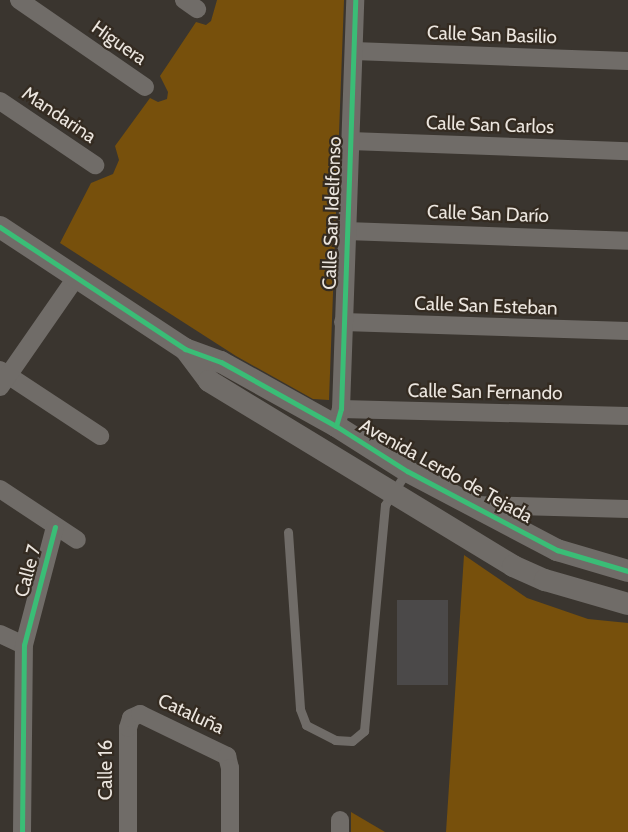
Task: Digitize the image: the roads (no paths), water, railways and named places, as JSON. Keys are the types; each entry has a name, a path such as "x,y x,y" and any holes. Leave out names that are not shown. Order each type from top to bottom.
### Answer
{"street":[{"name":"Higuera","path":"19,0 145,87"},
{"name":"Calle San Idelfonso","path":"338,418 355,0"},
{"name":"Calle San Basilio","path":"354,52 628,61"},
{"name":"Mandarina","path":"0,100 95,165"},
{"name":"Calle San Carlos","path":"350,141 628,151"},
{"name":"Avenida Lerdo de Tejada","path":"0,227 75,279 185,350 221,362 338,418 407,472 474,505 557,550 628,571"},
{"name":"Calle San Darío","path":"346,231 628,240"},
{"path":"75,279 3,377 100,436"},
{"name":"Calle San Esteban","path":"343,322 628,331"},
{"name":"Avenida Lerdo de Tejada","path":"185,350 209,381 394,491 513,566 545,580 628,604"},
{"name":"Calle San Fernando","path":"338,418 628,416"},
{"path":"0,489 77,540"},
{"path":"474,505 628,509"},
{"name":"Calle 7","path":"22,832 24,645 55,527"},
{"path":"0,634 24,645"},
{"name":"Cataluña","path":"140,714 224,753 230,768 230,832"},
{"name":"Calle 16","path":"128,832 128,728 131,718 140,714"}],"lane":[{"path":"288,532 300,709 306,725 335,740 352,741 364,731 385,505 407,472"}]}
